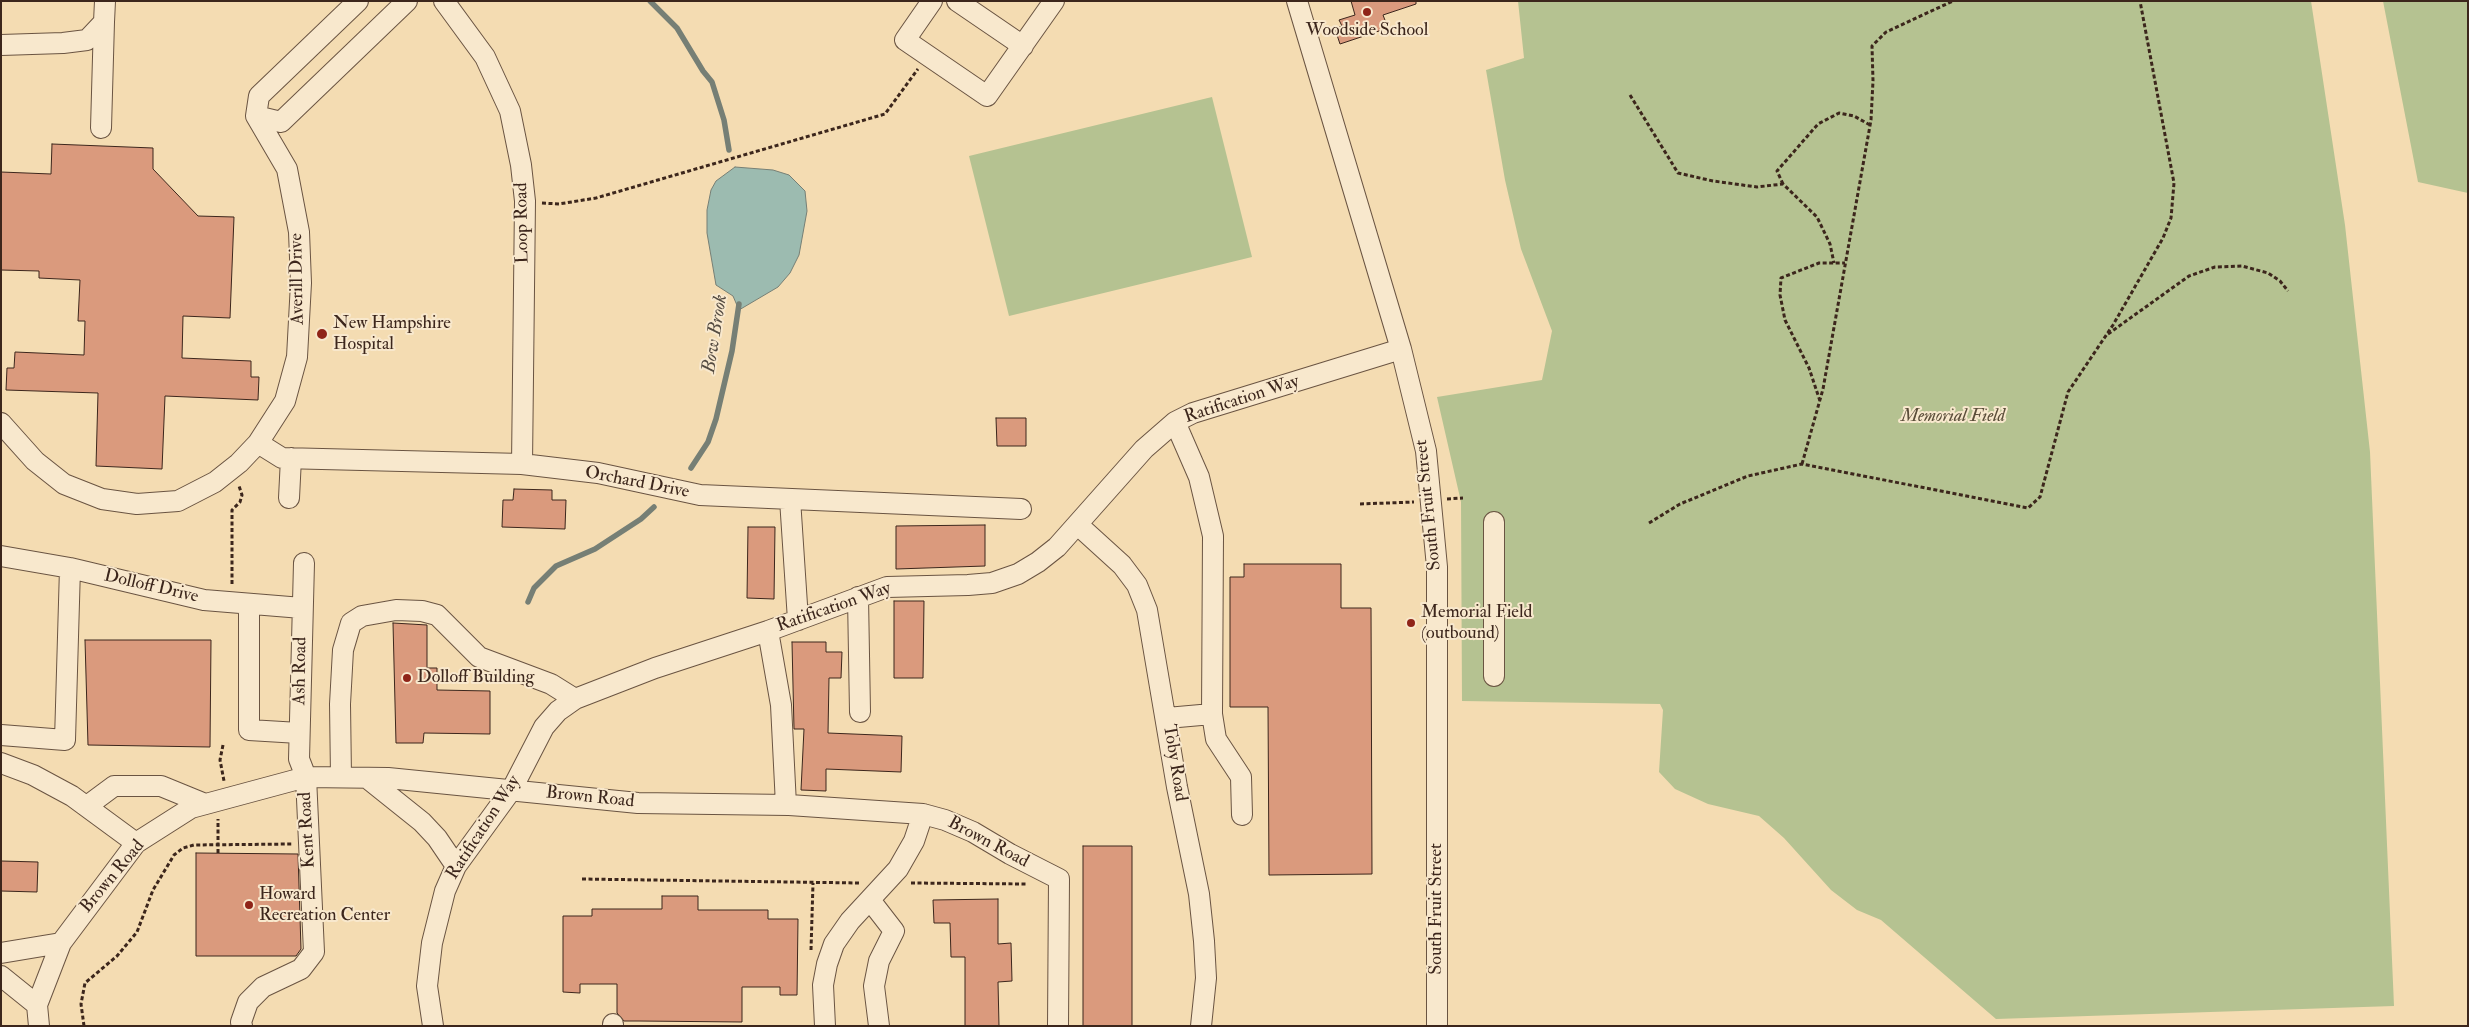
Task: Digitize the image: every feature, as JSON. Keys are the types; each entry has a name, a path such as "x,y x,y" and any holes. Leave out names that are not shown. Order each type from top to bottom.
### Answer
{"street":[{"path":"101,128 105,1"},
{"path":"358,1 259,96 256,116 282,122 407,1"},
{"name":"Loop Road","path":"444,1 485,57 510,111 521,165 525,201 522,464"},
{"path":"932,1 905,40 987,96 1054,1"},
{"path":"957,1 1023,46"},
{"name":"South Fruit Street","path":"1297,1 1401,349 1426,451 1437,568 1437,1026"},
{"path":"1,45 63,43 87,40 104,22"},
{"name":"Averill Drive","path":"256,116 287,169 299,232 301,283 297,357 285,401 258,443"},
{"name":"Ratification Way","path":"433,1026 427,986 432,943 445,891 456,866 512,790 544,727 558,711 575,699 655,668 768,631 887,587 992,583 1018,574 1038,562 1078,525 1144,449 1175,422 1193,413 1401,349"},
{"path":"1175,422 1199,477 1213,536 1212,714 1216,739 1241,777 1242,815"},
{"path":"1,423 35,461 64,484 102,499 136,504 178,501 215,482 258,443"},
{"name":"Orchard Drive","path":"258,443 282,458 522,464 598,473 700,495 1021,509"},
{"path":"289,498 291,458"},
{"path":"790,499 798,620"},
{"path":"1494,522 1494,676"},
{"name":"Toby Road","path":"1078,525 1122,565 1137,585 1147,610 1167,718 1177,787 1199,894 1206,978 1201,1026"},
{"name":"Dolloff Drive","path":"1,556 70,568 204,600 302,608"},
{"name":"Ash Road","path":"304,563 299,759 306,777"},
{"path":"1,735 65,740 70,568"},
{"path":"858,597 860,712"},
{"path":"249,604 249,730 299,733"},
{"path":"341,778 340,704 343,650 351,623 362,616 396,610 422,611 437,615 479,657 551,684 575,699"},
{"path":"768,631 781,705 786,805"},
{"path":"1167,718 1212,714"},
{"path":"1,764 33,775 87,806 136,843"},
{"name":"Brown Road","path":"37,1005 60,943 136,843 190,808 211,810 306,777 367,778 638,803 786,805 923,814 944,820 973,832 1024,862 1059,879 1058,1026"},
{"name":"Kent Road","path":"242,1026 241,1022 248,1002 263,987 301,969 314,952 306,777"},
{"path":"367,778 414,814 430,830 456,866"},
{"path":"87,806 114,786 161,786 211,810"},
{"path":"825,1026 822,1007 827,964 834,944 868,892 898,869 914,841 923,814"},
{"path":"868,892 894,931 879,962 874,986 876,1015 879,1026"},
{"path":"1,953 60,943"},
{"path":"1,976 37,1005 39,1026"}],"path":[{"path":"1802,464 1820,402 1870,125 1873,81 1872,46 1886,32 1953,1"},
{"path":"1649,523 1680,504 1748,476 1802,464 2028,508 2040,497 2068,392 2105,336 2163,238 2171,218 2174,183 2140,1"},
{"path":"541,202 556,204 596,198 885,114 910,80"},
{"path":"1630,94 1678,173 1713,181 1757,187 1782,184"},
{"path":"1834,263 1830,244 1817,217 1782,184 1778,171 1818,124 1839,113 1854,116 1870,125"},
{"path":"1820,402 1809,368 1785,320 1780,295 1781,278 1819,263 1846,263"},
{"path":"2105,336 2139,314 2189,276 2215,267 2242,266 2268,273 2280,281 2288,291"},
{"path":"229,471 242,495 240,502 232,510 232,592"},
{"path":"1360,504 1388,505"},
{"path":"223,745 220,760 225,784"},
{"path":"211,810 218,853"},
{"path":"84,1026 81,1004 85,983 117,956 137,932 153,890 174,855 183,848 194,845 309,844"},
{"path":"582,879 813,883 868,892"},
{"path":"811,951 813,883"},
{"path":"903,883 1031,884"}],"green space":[{"name":"Memorial Field","path":"1518,1 2311,1 2345,225 2370,452 2394,1006 1996,1019 1881,920 1857,910 1831,890 1784,838 1759,816 1708,804 1675,789 1659,772 1663,710 1660,704 1462,701 1461,502 1437,397 1542,380 1552,331 1521,249 1505,180 1486,70 1524,58"},
{"path":"2383,1 2468,1 2468,193 2418,182"},
{"path":"1212,97 1252,257 1009,316 969,156"}],"water":[{"path":"735,167 773,170 789,175 805,191 807,211 799,255 790,273 778,287 739,310 733,296 716,285 707,233 707,210 711,190 716,181"}],"building":[{"path":"1351,1 1416,1 1416,4 1383,15 1388,28 1340,44 1335,29 1342,26 1339,20 1355,15"},
{"path":"52,144 153,148 153,169 198,216 234,217 230,318 183,316 182,358 251,361 251,377 259,377 258,400 165,396 162,469 96,466 98,393 6,390 7,368 14,368 15,352 84,355 85,321 78,321 80,280 39,278 39,271 1,270 1,172 51,174"},
{"path":"996,418 1026,418 1026,446 997,446"},
{"path":"514,489 552,490 552,500 566,500 565,529 502,527 503,500 513,500"},
{"path":"985,525 985,566 896,569 896,526"},
{"path":"748,527 775,527 774,599 747,598"},
{"path":"1244,564 1341,564 1341,608 1371,608 1372,874 1269,875 1268,707 1230,707 1230,577 1244,577"},
{"path":"894,601 924,601 923,678 894,678"},
{"name":"Dolloff Building","path":"393,623 427,625 427,668 437,668 437,690 490,691 490,734 424,733 423,743 396,743"},
{"path":"85,640 211,640 210,747 88,745"},
{"path":"792,642 826,642 826,652 842,652 841,678 829,678 828,733 902,736 901,772 826,769 826,791 801,790 804,729 794,729"},
{"path":"1083,846 1132,846 1132,1026 1083,1026"},
{"name":"Howard Recreation Center","path":"196,853 298,854 301,949 296,956 196,956"},
{"path":"1,861 38,862 37,892 1,891"},
{"path":"662,896 698,896 698,910 768,910 768,919 798,919 797,995 780,995 780,987 742,987 742,1022 624,1021 617,1013 617,984 580,984 580,993 563,992 563,916 592,916 592,909 662,909"},
{"path":"998,899 998,944 1011,943 1012,981 998,982 999,1026 965,1026 965,957 951,957 950,923 934,923 933,900"}],"waterway":[{"name":"Bow Brook","path":"650,1 677,28 703,71 712,82 724,120 729,150"},
{"name":"Bow Brook","path":"691,468 708,442 716,419 732,351 739,304"},
{"name":"Bow Brook","path":"528,602 534,588 556,566 595,549 641,519 654,507"}],"place":[{"name":"Woodside School","path":"1367,12"},
{"name":"New Hampshire Hospital","path":"322,334"},
{"name":"Memorial Field (outbound)","path":"1411,623"},
{"name":"Dolloff Building","path":"407,678"},
{"name":"Howard Recreation Center","path":"249,905"}]}
